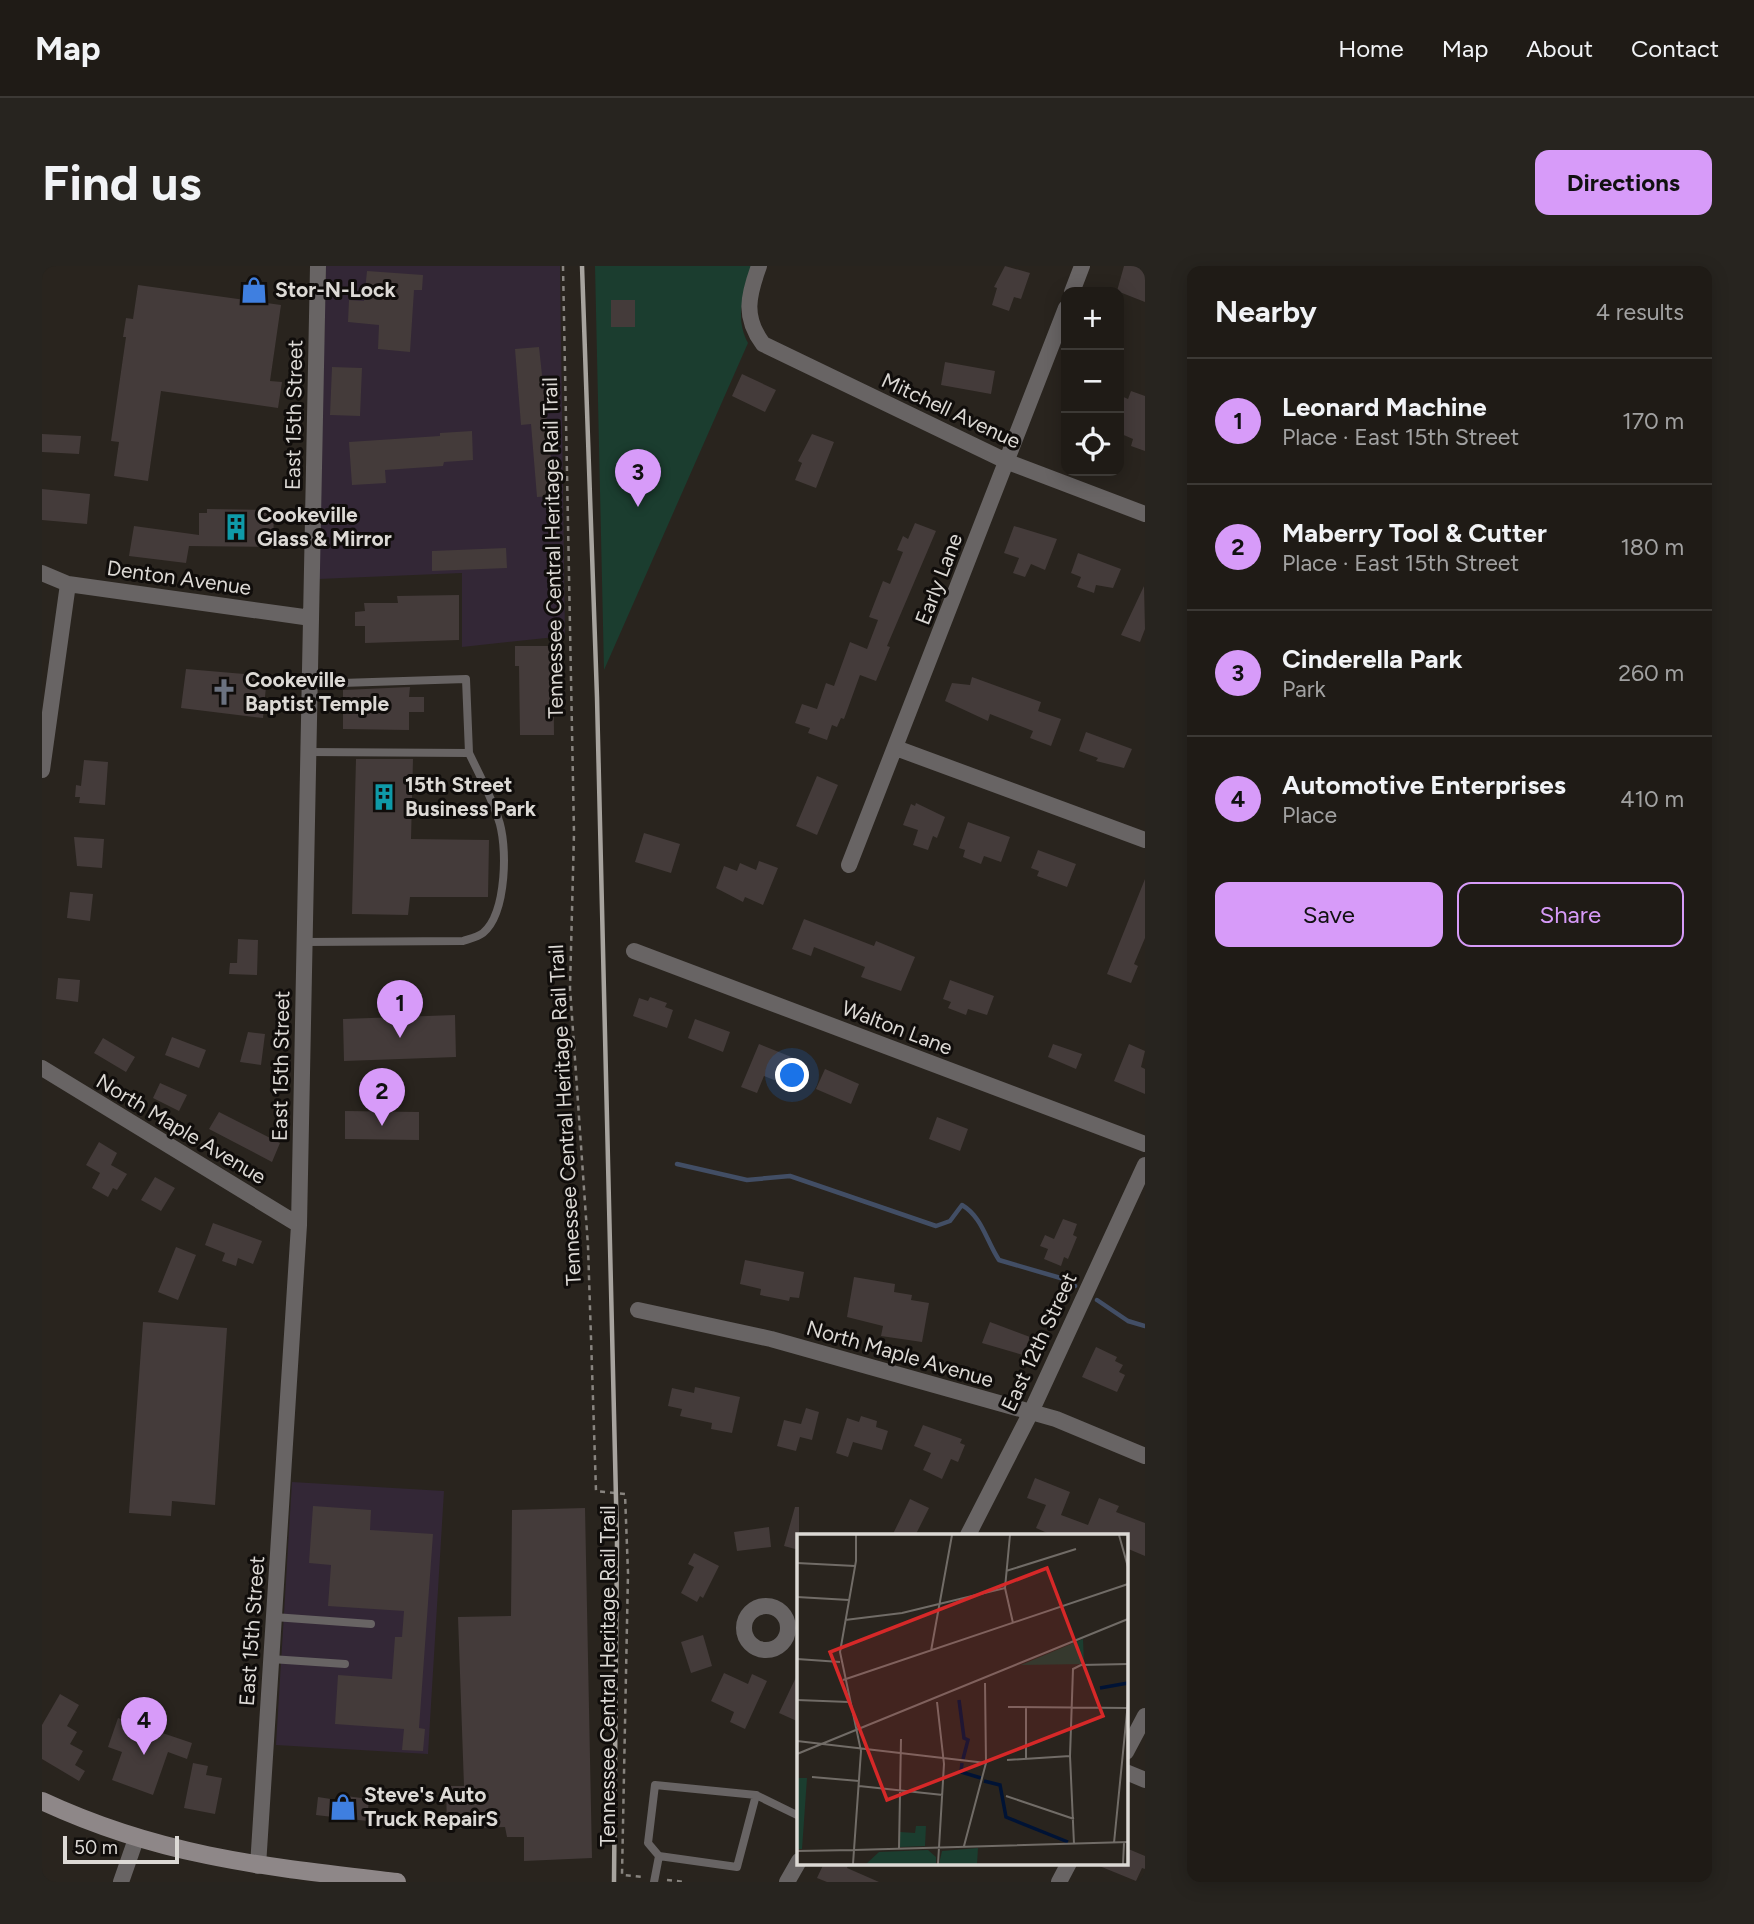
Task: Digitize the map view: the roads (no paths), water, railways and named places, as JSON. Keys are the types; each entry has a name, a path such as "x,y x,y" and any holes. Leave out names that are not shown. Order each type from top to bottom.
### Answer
{"main road":[{"path":"42,1801 136,1839 197,1856 397,1882"}],"street":[{"name":"East 15th Street","path":"258,1866 299,1225 318,266"},
{"name":"Mitchell Avenue","path":"759,266 748,304 751,327 763,344 1008,462 1145,514"},
{"path":"1074,287 1082,266"},
{"name":"Early Lane","path":"849,865 1061,321"},
{"name":"Denton Avenue","path":"42,573 68,584 312,618"},
{"path":"42,770 68,584"},
{"path":"896,748 1145,840"},
{"name":"Walton Lane","path":"634,951 1145,1144"},
{"name":"North Maple Avenue","path":"42,1068 299,1225"},
{"name":"East 12th Street","path":"969,1534 1031,1412 1145,1166"},
{"name":"North Maple Avenue","path":"638,1310 771,1339 1056,1419 1145,1456"},
{"path":"1128,1748 1145,1716"},
{"path":"1128,1773 1145,1780"},
{"path":"121,1882 136,1839"},
{"path":"787,1882 797,1864"},
{"path":"1059,1882 1068,1864"}],"lane":[{"path":"305,942 463,941 483,933 496,910 504,874 499,820 469,753 466,678 310,684"},
{"path":"309,752 469,753"},
{"path":"274,1617 372,1624"},
{"path":"271,1659 345,1664"},
{"path":"756,1795 737,1867 659,1856 648,1843 655,1785 756,1795 797,1815"},
{"path":"654,1880 659,1856"}],"waterway":[{"path":"677,1164 747,1180 790,1176 936,1226 950,1221 962,1205 979,1222 999,1260 1064,1279 1075,1286"},
{"path":"1097,1300 1128,1321 1145,1326"}],"railway":[{"path":"582,266 597,697 617,1541 614,1882"}],"place":[{"name":"Stor-N-Lock","path":"254,290"},
{"name":"Cinderella Park","path":"638,507"},
{"name":"Cookeville Glass & Mirror","path":"236,527"},
{"name":"Cookeville Baptist Temple","path":"224,692"},
{"name":"15th Street Business Park","path":"384,797"},
{"name":"Leonard Machine","path":"400,1038"},
{"name":"Maberry Tool & Cutter","path":"382,1126"},
{"name":"Automotive Enterprises","path":"144,1755"},
{"name":"Steve's Auto Truck RepairS","path":"343,1807"}]}
